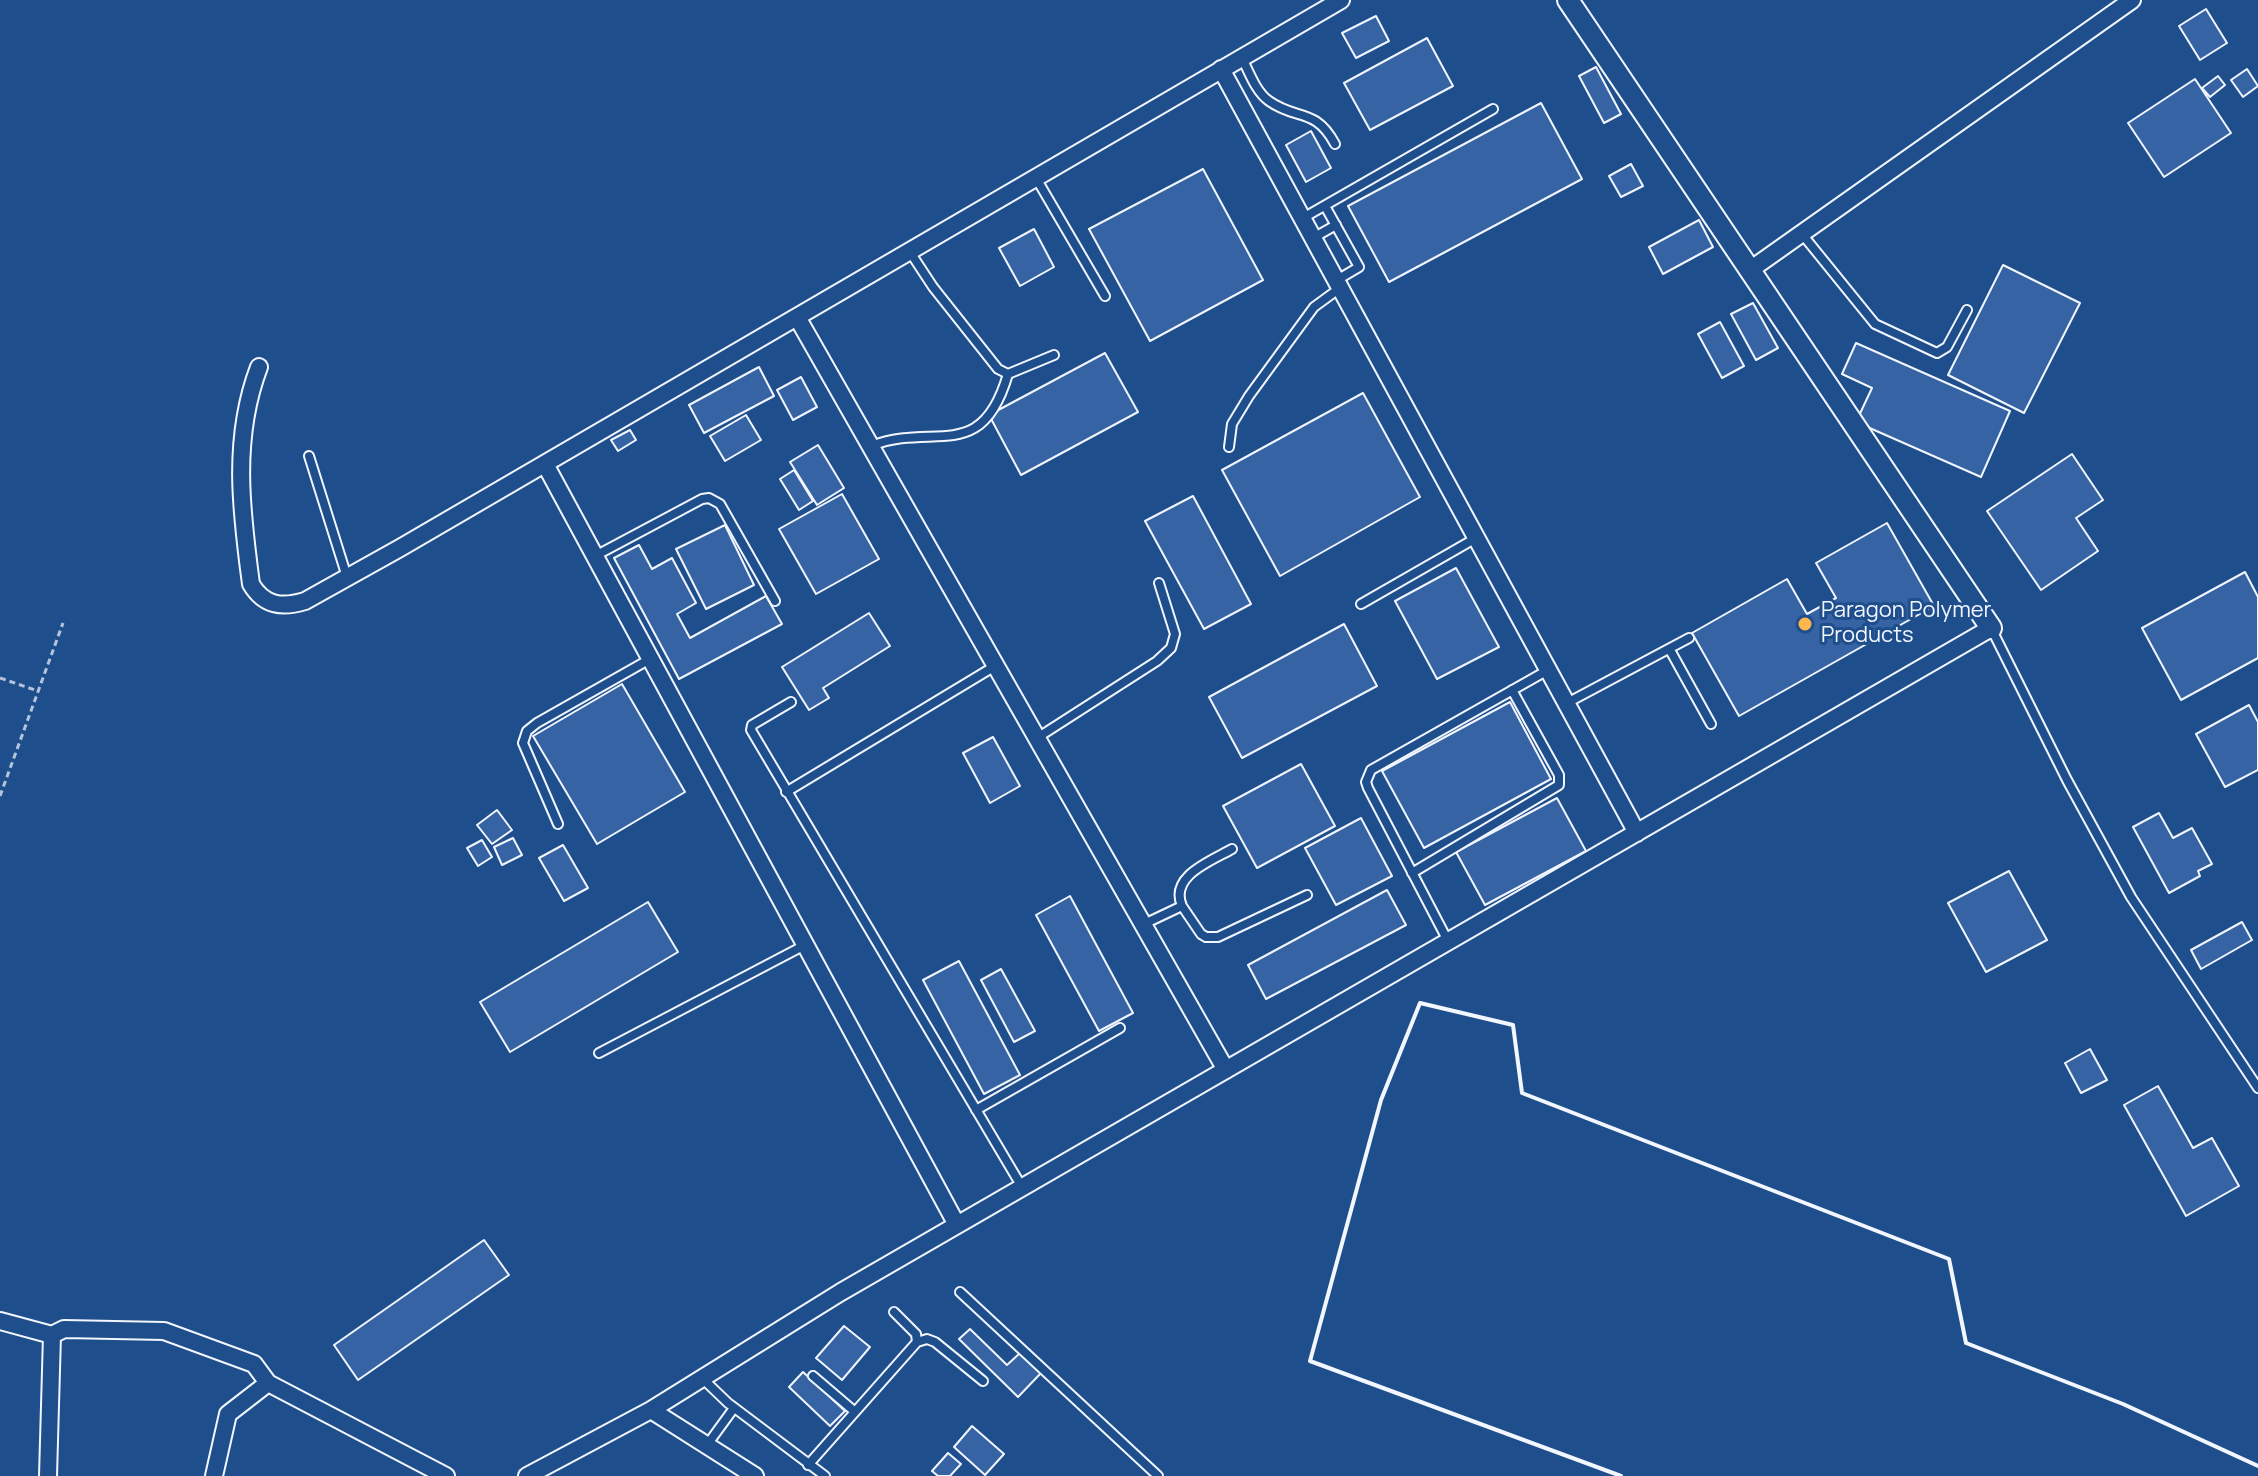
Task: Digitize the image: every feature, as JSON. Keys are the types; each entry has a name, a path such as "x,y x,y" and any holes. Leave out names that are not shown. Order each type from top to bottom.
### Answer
{"street":[{"path":"259,367 245,414 239,475 251,584 266,602 292,605 347,578 545,464 1341,0"},
{"path":"527,1476 651,1410 841,1292 1991,628 1568,0"},
{"path":"1750,270 2132,0"},
{"path":"1221,69 1637,833"},
{"path":"797,317 1226,1070"},
{"path":"545,464 957,1225"},
{"path":"0,1321 52,1335 64,1329 164,1331 254,1364 268,1383 446,1476"},
{"path":"48,1476 52,1335"},
{"path":"214,1476 228,1414 268,1383"},
{"path":"651,1410 755,1476"}],"lane":[{"path":"1242,58 1261,94 1286,110 1313,118 1327,129 1335,144"},
{"path":"1302,219 1493,109"},
{"path":"1036,178 1105,296"},
{"path":"1229,447 1232,424 1249,396 1314,307 1359,267 1325,206"},
{"path":"1313,238 1336,225"},
{"path":"1802,234 1875,324 1923,348 1937,353 1947,347 1967,310"},
{"path":"910,251 933,287 998,369 1008,374 1054,355"},
{"path":"871,446 889,439 952,437 970,430 982,423 996,406 1008,374"},
{"path":"309,456 347,578"},
{"path":"595,556 709,498 720,504 775,601"},
{"path":"1361,604 1476,538"},
{"path":"1037,738 1157,661 1171,648 1175,634 1159,583"},
{"path":"1991,628 2067,780 2131,897 2258,1088"},
{"path":"1566,703 1689,638"},
{"path":"1670,650 1711,724"},
{"path":"558,824 523,743 527,731 650,658"},
{"path":"786,792 996,665"},
{"path":"1448,942 1368,788 1367,776 1371,770 1548,670"},
{"path":"1412,873 1559,785 1559,775 1512,690"},
{"path":"791,702 750,728 1022,1188"},
{"path":"1232,849 1183,881 1178,892 1182,906 1201,934 1218,937 1307,895"},
{"path":"1143,925 1182,906"},
{"path":"599,1053 805,944"},
{"path":"976,1110 1120,1028"},
{"path":"960,1292 1158,1476"},
{"path":"894,1312 916,1334 917,1342"},
{"path":"808,1465 917,1342 927,1339 935,1342 983,1381"},
{"path":"813,1376 854,1411"},
{"path":"702,1378 734,1408 825,1476"},
{"path":"707,1446 734,1408"}],"path":[{"path":"0,796 63,623"},
{"path":"0,678 38,691"}],"building":[{"path":"2206,9 2227,43 2200,60 2179,26"},
{"path":"1376,16 1389,41 1356,58 1342,33"},
{"path":"1427,38 1453,86 1370,130 1344,83"},
{"path":"1596,67 1621,114 1604,123 1579,76"},
{"path":"2247,69 2258,86 2243,97 2231,80"},
{"path":"2218,76 2225,85 2210,97 2202,88"},
{"path":"2195,79 2231,133 2164,177 2128,123"},
{"path":"1541,103 1582,179 1389,282 1348,206"},
{"path":"1311,131 1331,168 1306,182 1286,145"},
{"path":"1631,164 1643,186 1621,197 1609,176"},
{"path":"1203,169 1263,280 1150,341 1089,229"},
{"path":"1699,220 1713,247 1663,274 1649,247"},
{"path":"1034,229 1054,267 1020,286 999,248"},
{"path":"2003,265 2080,303 2024,413 1948,375"},
{"path":"1753,303 1778,348 1756,360 1731,314"},
{"path":"1720,322 1744,366 1722,378 1698,334"},
{"path":"1856,343 2010,411 1981,477 1856,422 1872,388 1842,374"},
{"path":"1105,353 1138,412 1021,475 989,415"},
{"path":"759,367 774,396 704,433 689,405"},
{"path":"801,377 817,407 793,420 777,390"},
{"path":"1363,393 1420,497 1280,576 1222,470"},
{"path":"746,415 761,440 725,461 710,436"},
{"path":"630,430 636,440 618,451 611,440"},
{"path":"818,445 844,488 817,505 790,462"},
{"path":"2072,454 2103,500 2076,518 2098,551 2041,590 1987,511"},
{"path":"794,470 813,501 799,510 780,479"},
{"path":"842,494 879,559 816,594 779,529"},
{"path":"1193,496 1251,604 1204,629 1145,521"},
{"name":"Paragon Polymer Products","path":"1887,523 1934,606 1739,716 1692,633 1787,579 1807,614 1836,598 1816,563"},
{"path":"725,525 754,585 706,609 676,549"},
{"path":"639,545 652,569 672,558 696,603 677,614 690,638 766,596 782,624 679,679 614,558"},
{"path":"1456,568 1499,647 1437,679 1395,601"},
{"path":"2245,572 2258,597 2258,658 2181,700 2142,628"},
{"path":"869,613 890,646 823,688 829,698 809,710 782,667"},
{"path":"1344,624 1377,686 1242,758 1209,697"},
{"path":"622,684 685,792 597,844 533,736"},
{"path":"1510,702 1551,779 1424,848 1382,771"},
{"path":"2249,705 2258,722 2258,770 2225,787 2196,734"},
{"path":"993,737 1020,786 990,803 963,753"},
{"path":"1301,764 1335,826 1257,868 1223,806"},
{"path":"1557,798 1586,851 1485,905 1456,852"},
{"path":"497,810 512,830 492,844 477,825"},
{"path":"2159,813 2173,838 2192,828 2212,864 2198,871 2200,876 2169,893 2133,827"},
{"path":"1361,818 1392,876 1336,905 1305,848"},
{"path":"513,838 522,855 502,865 494,847"},
{"path":"482,840 492,857 478,866 467,848"},
{"path":"563,845 588,888 564,901 539,858"},
{"path":"2009,871 2047,940 1986,972 1948,903"},
{"path":"1387,890 1406,925 1266,999 1248,965"},
{"path":"1070,896 1133,1013 1099,1031 1036,915"},
{"path":"648,902 678,952 510,1052 480,1002"},
{"path":"2242,922 2252,940 2201,969 2191,950"},
{"path":"959,961 1020,1075 984,1094 923,980"},
{"path":"1001,969 1035,1031 1014,1042 981,980"},
{"path":"2090,1049 2107,1080 2081,1093 2065,1063"},
{"path":"2158,1086 2193,1148 2212,1138 2239,1186 2186,1216 2124,1105"},
{"path":"484,1240 509,1275 358,1380 334,1345"},
{"path":"844,1326 870,1347 842,1380 816,1358"},
{"path":"970,1329 1007,1365 1020,1353 1041,1373 1018,1397 959,1339"},
{"path":"803,1372 845,1411 830,1426 789,1387"},
{"path":"972,1426 1004,1454 985,1475 954,1447"},
{"path":"948,1453 961,1464 950,1476 938,1476 932,1471"}],"wall":[{"path":"1621,1476 1310,1361 1381,1100 1420,1003 1513,1025 1522,1093 1949,1259 1966,1343 2123,1404 2258,1466"}],"place":[{"name":"Paragon Polymer Products","path":"1805,624"}]}
